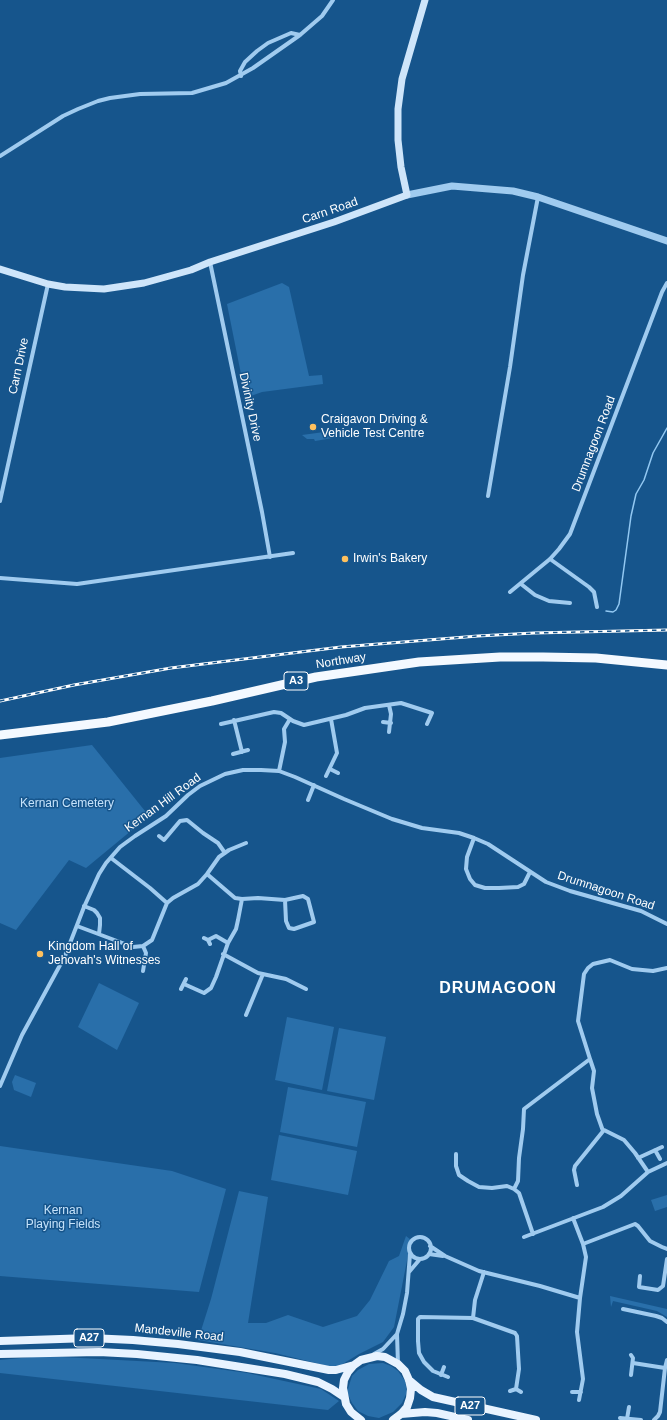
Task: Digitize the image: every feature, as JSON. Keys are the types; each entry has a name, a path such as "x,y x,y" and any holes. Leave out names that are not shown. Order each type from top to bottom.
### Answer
{"highway":[{"name":"Northway","path":"0,735 108,722 212,702 316,677 419,662 500,657 543,657 596,658 667,665"}],"main road":[{"path":"407,195 401,167 398,140 398,109 402,79 425,0"},
{"name":"Carn Road","path":"0,269 48,284 65,287 86,289 126,286 191,270 210,262 334,222 407,195"},
{"name":"Mandeville Road","path":"0,1341 90,1338 199,1346 240,1352 329,1370 336,1370 354,1365"},
{"name":"Mandeville Road","path":"0,1354 99,1352 197,1360 278,1373 318,1382 344,1397"},
{"path":"370,1357 385,1357 398,1364"},
{"name":"A27","path":"354,1365 361,1360 370,1357"},
{"name":"A27","path":"398,1364 405,1371 409,1380 421,1390 433,1397 536,1420"},
{"path":"344,1397 344,1380 354,1365"},
{"path":"393,1420 407,1407 411,1389 409,1380"},
{"name":"A27","path":"344,1397 351,1412 361,1420"},
{"name":"A27","path":"401,1414 425,1412 437,1413 468,1420"}],"street":[{"path":"0,156 63,116 94,102 125,96 192,93 217,86 241,76 300,35 322,16 333,0"},
{"path":"241,76 240,71 245,62 268,42 291,33 300,35"},
{"name":"Carn Road","path":"407,195 452,186 506,190 538,198 667,241"},
{"path":"488,496 510,368 523,275 538,198"},
{"name":"Divinity Drive","path":"210,262 270,557"},
{"name":"Drumnagoon Road","path":"510,592 550,559 565,542 575,523 598,457 662,292 667,283"},
{"name":"Carn Drive","path":"0,500 48,284"},
{"path":"0,578 77,584 293,553"},
{"path":"550,559 590,587 594,592 597,607"},
{"path":"521,584 535,595 549,601 570,603"},
{"path":"221,724 274,712 281,713 304,725 331,719 365,708 401,703 432,713 427,724"},
{"path":"388,705 391,723 389,732"},
{"path":"279,771 285,742 284,730 290,719"},
{"path":"326,776 337,753 331,719"},
{"path":"234,720 242,752"},
{"path":"383,722 391,723"},
{"path":"233,754 248,750"},
{"path":"330,769 338,773"},
{"name":"Kernan Hill Road","path":"0,1086 22,1035 65,956 84,906 99,874 120,848 135,836 166,816 200,786 225,774 243,770 279,771 392,819 422,828 449,831 474,838 488,844 518,864"},
{"path":"308,800 314,785"},
{"path":"159,836 164,840 180,821 187,820 218,843 225,853"},
{"path":"474,838 467,857 466,869 470,879 475,884 485,888 518,887 524,884 530,872"},
{"path":"77,926 132,947 143,946 152,940 167,903 198,884 219,857 246,843"},
{"path":"111,858 167,903"},
{"name":"Drumnagoon Road","path":"518,864 546,882 570,891 641,910 667,924"},
{"path":"207,874 235,898 285,900 303,896 308,899 314,922 294,929 289,928 286,922 285,900"},
{"path":"184,984 206,993 211,988 223,954 236,928 242,899"},
{"path":"84,906 94,910 100,918 98,934"},
{"path":"207,941 216,936 228,943"},
{"path":"143,946 146,953 144,971"},
{"path":"223,954 263,974 286,979 306,989"},
{"path":"603,1131 597,1114 592,1088 594,1071 578,1021 584,974 593,964 610,960 632,969 653,971 667,968"},
{"path":"136,961 144,962"},
{"path":"246,1015 263,974"},
{"path":"181,989 186,979"},
{"path":"249,1009 255,1011"},
{"path":"514,1188 518,1181 524,1109 590,1058"},
{"path":"603,1131 604,1130 624,1140 648,1172"},
{"path":"577,1185 574,1170 575,1166 603,1131"},
{"path":"638,1158 662,1147"},
{"path":"655,1150 660,1159"},
{"path":"456,1154 456,1166 459,1174 468,1181 479,1187 492,1188 507,1186 514,1188 519,1193 533,1234"},
{"path":"524,1237 603,1207 621,1196 648,1172 667,1163"},
{"path":"573,1218 583,1244 586,1257 577,1332 583,1379 579,1400"},
{"path":"583,1244 634,1224 638,1226 650,1241 667,1249"},
{"path":"398,1364 397,1334 403,1314 409,1273 410,1244 415,1239 419,1238 426,1240 430,1246 446,1256 484,1272 580,1298"},
{"path":"409,1273 420,1259 425,1258 429,1254 430,1246"},
{"path":"410,1254 420,1259"},
{"path":"429,1254 446,1256"},
{"path":"640,1276 639,1287 658,1290 663,1286 667,1258"},
{"path":"473,1318 475,1300 484,1272"},
{"path":"623,1309 656,1316 667,1322"},
{"path":"448,1377 433,1371 424,1362 419,1353 418,1319 420,1317 473,1318 515,1333 517,1336 519,1369 516,1389"},
{"path":"370,1357 383,1349 397,1334"},
{"path":"631,1355 633,1358 631,1375"},
{"path":"654,1420 660,1412 664,1368 667,1360"},
{"path":"633,1363 664,1368"},
{"path":"441,1375 444,1367"},
{"path":"510,1391 516,1389 521,1392"},
{"path":"572,1392 581,1392"},
{"path":"627,1419 629,1407"},
{"path":"620,1418 641,1420"}],"green space":[{"path":"282,283 289,287 309,376 322,375 323,384 262,392 248,397 248,395 245,394 227,304"},
{"path":"339,430 339,437 315,441 314,439 307,439 302,435"},
{"name":"Kernan Cemetery","path":"92,745 149,816 86,868 69,860 16,930 0,923 0,758"},
{"path":"99,983 139,1003 117,1050 78,1027"},
{"path":"287,1017 334,1027 322,1090 275,1080"},
{"path":"339,1028 386,1037 374,1100 327,1091"},
{"path":"15,1075 36,1083 31,1097 14,1090 12,1082"},
{"path":"288,1087 366,1102 357,1147 280,1132"},
{"path":"279,1135 357,1151 348,1195 271,1180"},
{"name":"Kernan Playing Fields","path":"0,1146 172,1171 226,1189 199,1292 0,1276"},
{"path":"239,1191 268,1197 248,1323 266,1323 288,1315 323,1327 357,1316 370,1300 389,1261 399,1256 406,1236 411,1240 394,1327 383,1342 336,1368 275,1353 198,1340 211,1299"},
{"path":"667,1195 667,1207 655,1211 651,1200"},
{"path":"610,1296 667,1309 667,1317 657,1311 613,1301 611,1307"},
{"path":"43,1356 175,1363 247,1373 321,1389 339,1401 328,1410 0,1373 0,1360"},
{"path":"383,1363 398,1371 405,1381 407,1392 402,1403 393,1412 379,1418 368,1416 358,1411 347,1392 352,1376 358,1370 369,1364"}],"waterway":[{"path":"606,611 613,612 619,604 631,516 636,494 644,480 653,453 667,428"}],"railway":[{"path":"0,701 74,685 171,668 341,647 534,633 667,630"}],"place":[{"name":"Craigavon Driving & Vehicle Test Centre","path":"313,427"},
{"name":"Irwin's Bakery","path":"345,559"},
{"name":"Kingdom Hall of Jehovah's Witnesses","path":"40,954"}],"district":[{"name":"DRUMAGOON","path":"498,989"}]}
